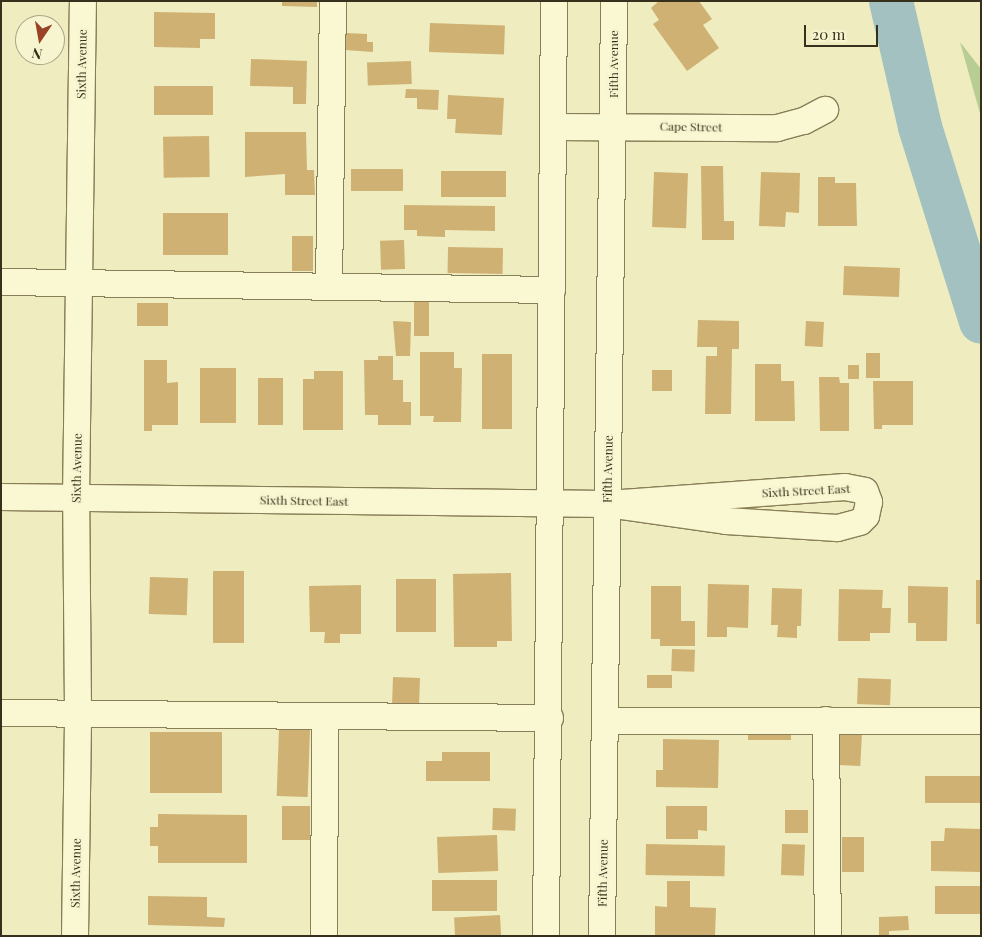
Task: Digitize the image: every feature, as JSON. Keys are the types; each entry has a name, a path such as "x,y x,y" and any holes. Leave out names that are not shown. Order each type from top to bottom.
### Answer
{"street":[{"name":"Sixth Avenue","path":"75,936 78,711 76,498 83,1"},
{"path":"330,286 333,1"},
{"path":"546,936 550,718 554,1"},
{"name":"Fifth Avenue","path":"602,936 614,126 614,1"},
{"name":"Cape Street","path":"553,127 777,128 804,121 825,110"},
{"path":"1,282 80,281 552,290"},
{"name":"Sixth Street East","path":"1,497 608,504 845,487 861,489 869,502 866,516 860,522 837,528 726,521 608,504"},
{"path":"1,712 78,711 326,717 550,718"},
{"path":"324,936 326,717"},
{"path":"606,720 981,721"},
{"path":"826,720 828,936"}],"green space":[{"path":"960,42 981,69 981,117"}],"building":[{"path":"282,1 317,1 317,7 282,6"},
{"path":"659,1 699,1 712,19 703,25 719,48 687,71 653,24 659,20 651,8"},
{"path":"154,12 215,13 215,39 200,39 200,48 154,47"},
{"path":"430,23 505,26 504,55 429,52"},
{"path":"346,33 367,34 367,42 373,42 373,52 345,50"},
{"path":"251,59 307,61 306,104 293,104 293,87 250,86"},
{"path":"411,61 412,84 368,86 367,63"},
{"path":"154,86 213,86 213,115 154,115"},
{"path":"406,89 439,90 438,110 417,109 417,98 405,98"},
{"path":"448,95 504,98 502,135 455,133 456,119 447,119"},
{"path":"245,132 306,132 307,170 314,170 315,195 285,195 285,174 245,177"},
{"path":"209,136 210,177 164,178 163,137"},
{"path":"701,166 723,166 724,221 734,221 734,240 702,240"},
{"path":"351,169 403,169 403,191 351,191"},
{"path":"441,171 506,171 506,197 441,197"},
{"path":"654,172 688,173 686,228 652,227"},
{"path":"761,172 800,173 799,213 786,212 785,227 759,226"},
{"path":"818,177 835,177 835,183 856,183 857,226 818,226"},
{"path":"404,205 495,206 495,231 445,230 445,237 417,236 417,230 404,230"},
{"path":"163,213 228,213 228,255 163,255"},
{"path":"292,236 313,236 313,271 292,271"},
{"path":"404,240 405,269 381,270 380,241"},
{"path":"448,247 503,248 503,274 448,273"},
{"path":"844,266 900,268 899,297 843,295"},
{"path":"414,302 429,302 429,336 414,336"},
{"path":"137,303 168,303 168,326 137,326"},
{"path":"698,320 739,321 739,349 732,349 731,414 705,414 706,356 717,356 717,347 697,347"},
{"path":"393,321 411,322 410,356 396,356"},
{"path":"806,321 824,322 823,347 805,346"},
{"path":"420,352 454,352 454,368 462,368 461,422 433,422 434,416 420,416"},
{"path":"866,353 880,353 880,378 866,378"},
{"path":"482,354 512,354 512,429 482,429"},
{"path":"378,356 393,356 393,380 403,380 403,402 411,402 411,425 378,425 378,415 365,415 364,360 378,360"},
{"path":"144,360 167,360 167,383 178,382 178,425 152,425 152,431 144,431"},
{"path":"755,364 781,364 781,381 794,381 795,421 755,421"},
{"path":"848,365 859,365 859,379 848,379"},
{"path":"200,368 236,368 236,423 200,423"},
{"path":"652,370 672,370 672,391 652,391"},
{"path":"314,371 343,371 343,430 303,430 303,379 314,379"},
{"path":"819,377 839,377 840,383 849,383 849,431 820,431"},
{"path":"258,378 283,378 283,425 258,425"},
{"path":"873,381 913,381 913,425 882,425 882,429 874,429"},
{"path":"213,571 244,571 244,643 213,643"},
{"path":"511,573 512,641 497,641 497,647 454,647 453,574"},
{"path":"150,577 188,578 187,615 149,614"},
{"path":"396,579 436,579 436,632 396,632"},
{"path":"976,580 981,580 981,624 976,624"},
{"path":"708,584 749,585 748,628 727,627 727,637 707,637"},
{"path":"361,585 361,634 340,634 340,643 324,643 325,632 310,632 309,586"},
{"path":"651,586 681,586 681,621 695,621 695,646 660,646 660,639 651,639"},
{"path":"908,586 948,587 947,641 916,641 916,623 908,623"},
{"path":"772,588 802,589 801,626 797,626 797,638 777,637 778,625 771,625"},
{"path":"839,589 883,590 882,608 891,608 890,633 870,633 870,641 838,641"},
{"path":"672,649 695,650 694,672 671,671"},
{"path":"647,675 672,675 672,688 647,688"},
{"path":"393,677 420,678 419,705 392,704"},
{"path":"858,678 891,679 890,705 857,704"},
{"path":"279,729 310,730 308,797 277,796"},
{"path":"748,731 791,731 791,740 748,740"},
{"path":"150,732 222,732 222,793 150,793"},
{"path":"840,733 862,734 860,766 838,765"},
{"path":"663,739 719,740 718,788 656,787 656,770 663,770"},
{"path":"442,752 490,752 490,781 426,781 426,761 442,761"},
{"path":"925,776 981,776 981,803 925,803"},
{"path":"282,806 310,806 310,840 282,840"},
{"path":"666,806 707,806 707,831 698,830 698,839 666,839"},
{"path":"493,808 516,809 515,831 492,830"},
{"path":"785,810 808,810 808,833 785,833"},
{"path":"158,814 247,815 247,863 158,863 158,846 150,846 150,827 158,827"},
{"path":"945,828 981,829 981,872 931,871 931,841 944,841"},
{"path":"497,835 498,871 438,873 437,837"},
{"path":"842,837 864,837 864,872 842,872"},
{"path":"646,844 725,845 724,876 645,875"},
{"path":"782,844 805,845 804,876 781,875"},
{"path":"432,880 497,880 497,911 432,911"},
{"path":"667,881 690,881 690,907 716,908 715,936 655,936 655,906 667,907"},
{"path":"935,886 981,886 981,914 935,914"},
{"path":"148,896 207,897 207,917 225,918 224,927 148,925"},
{"path":"500,915 501,936 455,936 454,917"},
{"path":"908,916 909,930 889,931 889,936 879,936 879,917"}],"waterway":[{"path":"891,1 920,127 981,322"}]}
